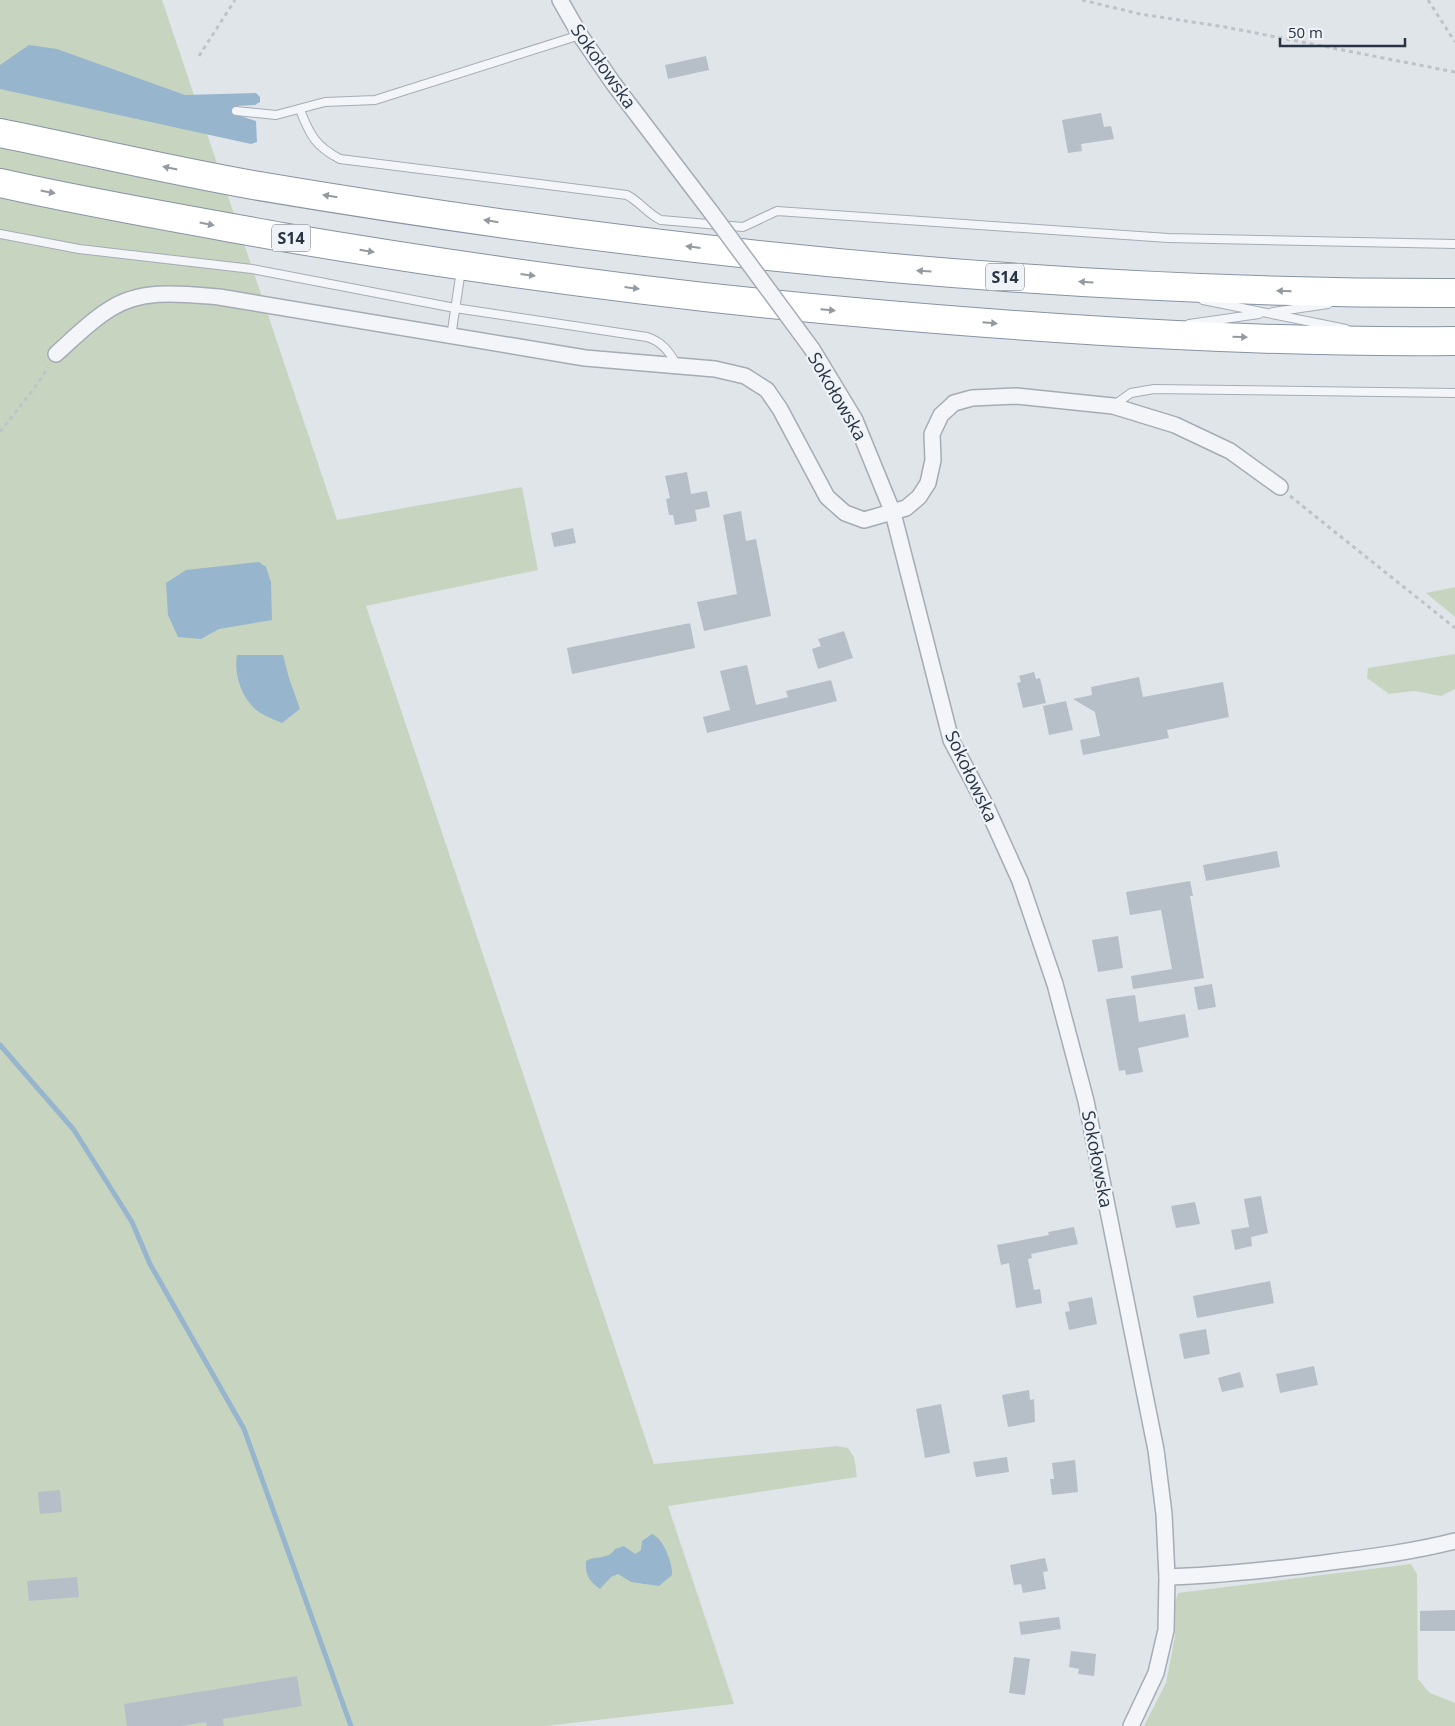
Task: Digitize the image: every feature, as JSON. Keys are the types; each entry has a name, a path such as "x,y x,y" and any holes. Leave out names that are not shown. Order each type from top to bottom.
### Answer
{"highway":[{"name":"S14","path":"0,133 250,184 556,231 843,265 1129,285 1455,293"},
{"name":"S14","path":"0,183 208,224 462,267 769,305 1010,325 1128,332 1455,341"}],"street":[{"name":"Sokołowska","path":"560,0 580,35 812,349 855,420 893,513 951,740 987,808 1020,881 1055,984 1081,1082 1161,1480 1168,1577 1166,1630 1161,1656 1151,1688 1131,1726"},
{"path":"56,354 110,308 138,296 168,294 220,297 585,358 715,368 745,376 767,390 780,409 827,497 845,513 864,520 906,508 919,497 928,483 933,460 932,434 941,415 954,403 972,398 1016,396 1113,406 1175,425 1230,451 1280,487"},
{"path":"1168,1577 1210,1576 1360,1559 1405,1553 1455,1541"}],"lane":[{"path":"236,110 276,115 325,102 374,100 580,35"},
{"path":"300,110 314,140 326,152 340,158 627,195 635,199 649,215 661,220 743,227 777,211 1168,238 1455,244"},
{"path":"0,234 79,249 252,269 455,308 647,337 657,340 665,346 678,366"},
{"path":"451,337 462,267"},
{"path":"1129,285 1184,296"},
{"path":"1351,301 1407,293"},
{"path":"1193,298 1351,330"},
{"path":"1128,332 1341,302"},
{"path":"1360,331 1407,341"},
{"path":"1113,406 1131,393 1154,389 1455,393"}],"path":[{"path":"200,56 236,0"},
{"path":"1082,0 1140,14 1225,26 1455,72"},
{"path":"1428,0 1455,42"},
{"path":"0,432 39,382 56,354"},
{"path":"1280,487 1455,628"}],"green space":[{"path":"0,0 162,0 337,520 522,487 538,570 366,606 654,1464 837,1446 848,1448 854,1457 857,1477 668,1506 734,1704 546,1726 0,1726"},
{"path":"1455,587 1455,617 1426,593"},
{"path":"1455,654 1455,689 1441,696 1414,691 1389,694 1367,678 1368,668"},
{"path":"1411,1564 1417,1574 1418,1679 1430,1693 1455,1703 1455,1726 1144,1726 1166,1683 1175,1636 1174,1606 1178,1593"}],"water":[{"path":"29,45 57,49 185,95 256,93 260,97 260,102 255,105 235,106 234,114 256,121 257,142 251,144 0,89 0,65"},
{"path":"259,562 266,567 271,582 272,620 219,629 201,639 178,637 168,615 166,583 186,570"},
{"path":"237,655 283,655 300,709 282,723 267,717 257,710 245,696 239,683 236,669"},
{"path":"652,1534 660,1540 669,1558 672,1570 672,1575 659,1586 631,1582 618,1574 611,1577 600,1589 590,1580 586,1570 586,1561 609,1555 615,1549 624,1546 635,1554 641,1550 642,1541"}],"building":[{"path":"706,56 709,70 668,79 665,65"},
{"path":"1101,113 1104,127 1111,126 1114,139 1081,144 1082,151 1068,153 1062,120"},
{"path":"687,472 691,494 707,491 710,507 695,510 697,521 675,525 673,515 669,515 666,499 670,498 665,476"},
{"path":"741,511 746,541 756,539 771,616 704,631 697,602 737,594 723,515"},
{"path":"573,528 576,543 554,547 551,533"},
{"path":"690,623 695,648 572,674 567,648"},
{"path":"844,631 853,658 818,669 812,649 821,646 818,639"},
{"path":"747,665 756,705 788,697 786,691 831,680 837,701 707,733 703,717 730,710 720,671"},
{"path":"1034,672 1036,679 1040,678 1046,703 1023,708 1017,683 1021,682 1019,676"},
{"path":"1139,677 1143,697 1223,682 1229,717 1167,730 1169,738 1083,755 1080,740 1100,736 1095,712 1073,699 1092,695 1091,687"},
{"path":"1066,701 1073,730 1049,735 1043,706"},
{"path":"1277,851 1280,867 1206,881 1203,865"},
{"path":"1190,881 1193,896 1190,896 1204,978 1133,989 1131,976 1172,969 1161,910 1130,915 1126,892"},
{"path":"1118,936 1123,968 1098,972 1092,940"},
{"path":"1212,984 1216,1007 1198,1010 1194,987"},
{"path":"1135,995 1139,1022 1185,1014 1189,1037 1138,1048 1143,1072 1126,1075 1125,1070 1119,1071 1106,999"},
{"path":"1261,1196 1268,1233 1251,1237 1252,1246 1235,1250 1231,1230 1249,1227 1244,1199"},
{"path":"1195,1202 1200,1224 1176,1228 1171,1206"},
{"path":"1074,1227 1078,1244 1031,1254 1032,1258 1028,1259 1034,1290 1040,1289 1042,1303 1016,1308 1009,1263 1001,1265 997,1245 1049,1235 1048,1232"},
{"path":"1270,1281 1274,1303 1197,1318 1193,1296"},
{"path":"1092,1297 1097,1324 1069,1330 1065,1312 1070,1311 1068,1302"},
{"path":"1206,1329 1210,1354 1184,1359 1179,1334"},
{"path":"1314,1366 1318,1385 1280,1393 1276,1374"},
{"path":"1240,1372 1244,1387 1222,1392 1218,1378"},
{"path":"1029,1390 1030,1400 1034,1399 1035,1422 1008,1427 1002,1395"},
{"path":"941,1404 950,1453 925,1458 916,1409"},
{"path":"1007,1457 1009,1472 976,1477 973,1462"},
{"path":"1075,1460 1078,1492 1052,1495 1050,1479 1054,1479 1052,1463"},
{"path":"60,1490 62,1512 40,1514 38,1492"},
{"path":"1045,1558 1048,1571 1043,1572 1046,1589 1023,1593 1021,1584 1014,1585 1010,1565"},
{"path":"77,1577 79,1597 29,1601 27,1581"},
{"path":"1455,1610 1455,1631 1420,1631 1420,1611"},
{"path":"1059,1617 1061,1629 1021,1635 1019,1622"},
{"path":"1071,1651 1096,1654 1094,1676 1078,1674 1079,1669 1069,1667"},
{"path":"1014,1657 1030,1659 1025,1695 1009,1693"},
{"path":"297,1676 302,1706 223,1719 224,1726 207,1726 206,1722 181,1726 127,1726 124,1704"}],"waterway":[{"path":"0,1045 74,1130 132,1222 150,1264 244,1429 351,1726"}]}
